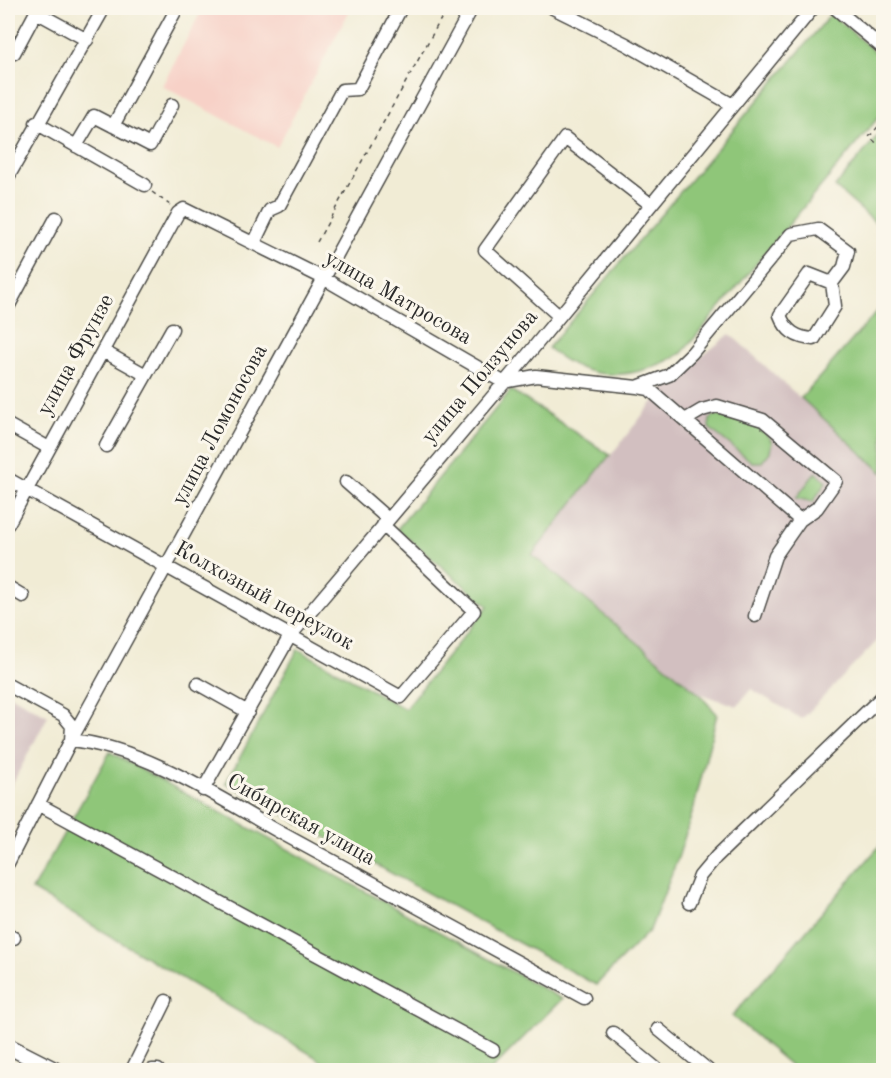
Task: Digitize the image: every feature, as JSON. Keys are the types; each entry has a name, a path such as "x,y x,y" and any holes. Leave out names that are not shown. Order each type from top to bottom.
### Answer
{"main road":[{"path":"8,1046 55,1071"}],"street":[{"path":"8,177 36,123 104,8"},
{"path":"113,126 177,8"},
{"path":"254,243 270,210 279,206 342,90 358,89 401,8"},
{"name":"улица Ломоносова","path":"8,863 71,740 168,566 323,278 358,220 472,8"},
{"path":"553,8 626,44 731,104"},
{"name":"улица Ползунова","path":"203,790 290,636 520,363 731,104 813,8"},
{"path":"835,8 884,49"},
{"path":"8,50 14,53 36,12 45,12 87,40"},
{"path":"76,146 94,116 150,146 172,105"},
{"path":"36,123 146,184"},
{"path":"559,316 485,250 565,138 650,204"},
{"name":"улица Матросова","path":"182,210 323,278 503,382"},
{"name":"улица Фрунзе","path":"8,524 182,210"},
{"path":"8,307 56,218"},
{"path":"637,387 669,375 692,353 791,234 818,229 848,251 844,267 832,283 835,306 813,339 802,339 784,328 780,315 809,274 832,283"},
{"path":"106,446 172,329"},
{"path":"103,351 146,375"},
{"path":"520,363 536,376"},
{"path":"503,382 536,376 649,389 800,520"},
{"path":"685,420 702,410 717,406 751,415 774,427 836,481 817,508 800,520 775,556 755,616"},
{"path":"8,425 49,448"},
{"name":"Колхозный переулок","path":"8,479 401,697 474,611 385,522"},
{"path":"346,482 385,522"},
{"path":"8,587 23,596"},
{"path":"8,684 63,715 72,726 71,740"},
{"path":"198,684 248,712"},
{"path":"689,903 700,876 716,856 884,695"},
{"name":"Сибирская улица","path":"71,740 100,743 131,754 203,790 584,998"},
{"path":"38,804 493,1050"},
{"path":"132,1071 166,1001"},
{"path":"658,1029 708,1071"},
{"path":"613,1033 658,1071"},
{"path":"152,1071 159,1071"}],"path":[{"path":"317,242 447,8"},
{"path":"884,120 869,137 884,149"},
{"path":"146,184 161,201 182,210"}],"shaded area":[{"path":"203,8 351,8 277,147 162,86"},
{"path":"730,334 883,473 883,635 802,719 751,689 737,706 698,693 532,555 667,384"},
{"path":"8,694 48,716 8,792"}],"green space":[{"path":"831,14 883,59 883,112 682,353 647,369 614,374 597,373 580,368 548,348"},
{"path":"883,129 883,229 835,187"},
{"path":"883,305 883,473 801,398"},
{"path":"511,390 610,455 532,555 698,693 717,714 694,807 679,855 650,930 596,985 226,783 298,649 405,709 488,606 397,529"},
{"path":"715,415 755,426 768,436 772,442 770,452 762,462 752,462 709,428 710,419"},
{"path":"816,472 826,482 813,502 796,498"},
{"path":"110,752 562,999 491,1070 331,1070 314,1056 32,890"},
{"path":"883,842 883,1070 796,1070 732,1016"}]}
